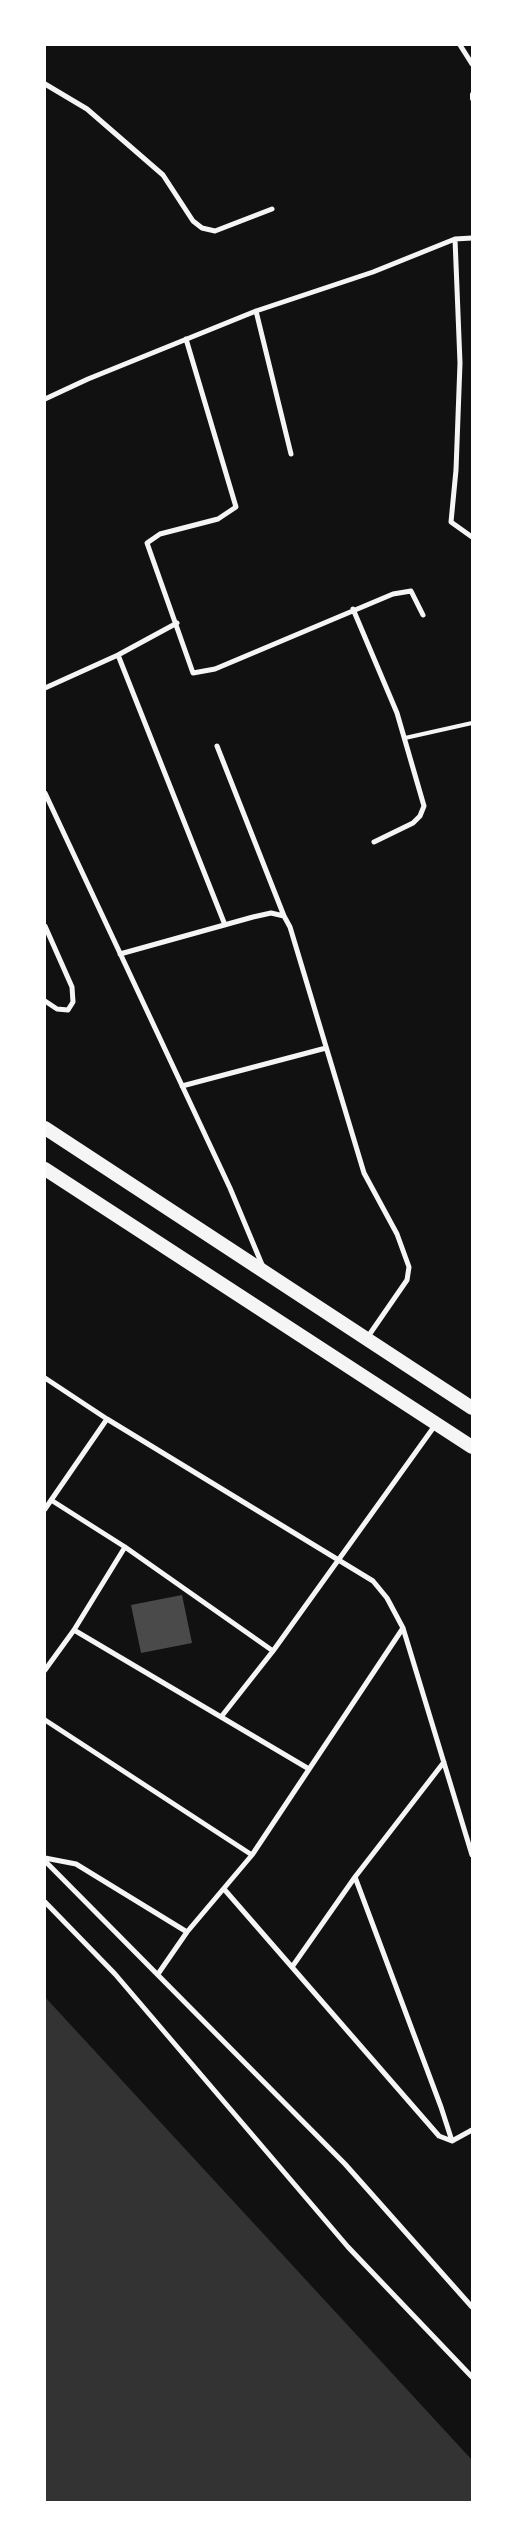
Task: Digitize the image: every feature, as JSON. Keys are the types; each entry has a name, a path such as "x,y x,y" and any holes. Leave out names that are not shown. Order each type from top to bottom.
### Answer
{"highway":[{"path":"45,1128 264,1269 366,1340 472,1408"},
{"path":"45,1169 472,1447"}],"street":[{"path":"460,45 472,64"},
{"path":"45,84 87,109 163,175 193,221 202,228 215,231 272,209"},
{"path":"45,399 88,379 256,311 373,272 455,239 472,238"},
{"path":"455,239 460,363 456,470 451,522 472,537"},
{"path":"256,311 290,454"},
{"path":"186,339 236,507 218,519 160,534 148,543 192,673 216,669 353,609 393,594 411,591 423,615"},
{"path":"353,609 405,738 424,806 420,816 413,823 374,842"},
{"path":"45,688 118,654 176,623"},
{"path":"118,654 225,925"},
{"path":"218,746 284,916 290,927 364,1174 397,1234 408,1267 407,1280 366,1340"},
{"path":"45,793 230,1188 264,1269"},
{"path":"120,954 271,913 284,916"},
{"path":"45,926 72,987 73,1002 68,1010 56,1009 45,1002"},
{"path":"182,1086 326,1048"},
{"path":"45,1378 107,1419 372,1581 387,1598 403,1628 472,1855"},
{"path":"45,1509 107,1419"},
{"path":"221,1717 273,1651 436,1424"},
{"path":"51,1500 124,1547 273,1651"},
{"path":"45,1670 74,1630 124,1547"},
{"path":"158,1974 187,1932 252,1855 403,1628"},
{"path":"74,1630 309,1769"},
{"path":"45,1720 252,1855"},
{"path":"292,1967 355,1877 444,1762"},
{"path":"45,1860 76,1864 187,1932"},
{"path":"45,1860 345,2164 472,2307"},
{"path":"355,1877 452,2141"},
{"path":"224,1889 439,2136 452,2141 472,2130"},
{"path":"45,1902 115,1974 348,2247 472,2377"}],"lane":[{"path":"472,94 472,99"},
{"path":"405,738 472,723"}],"shaded area":[{"path":"45,1997 472,2460 472,2502 45,2502"}],"building":[{"path":"182,1595 192,1643 141,1653 131,1605"}]}
